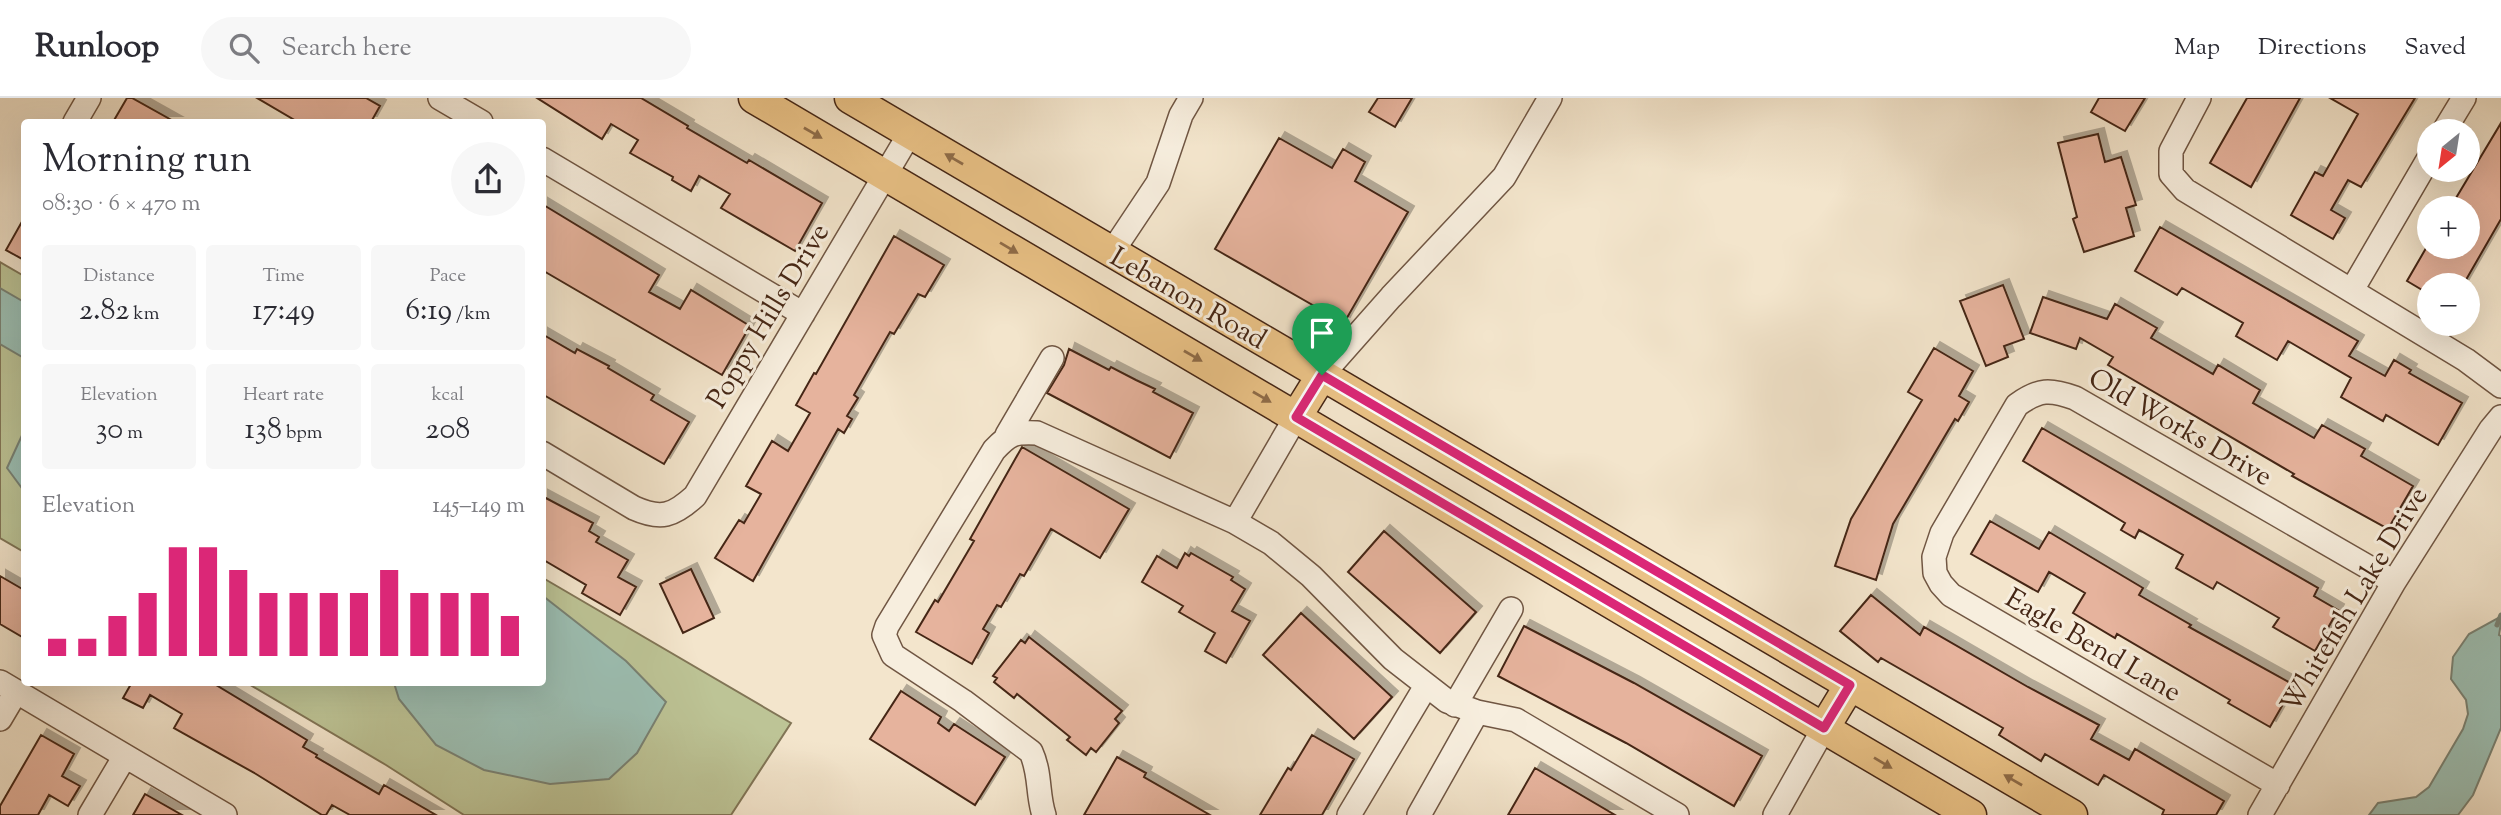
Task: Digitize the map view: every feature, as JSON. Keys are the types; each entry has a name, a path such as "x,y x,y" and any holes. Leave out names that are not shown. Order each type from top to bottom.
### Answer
{"main road":[{"name":"Lebanon Road","path":"754,98 1970,815"},
{"name":"Lebanon Road","path":"850,98 2072,815"},
{"path":"1296,417 1322,375"},
{"path":"1824,728 1850,685"}],"street":[{"path":"77,119 89,98"},
{"path":"440,98 476,119"},
{"path":"1112,252 1157,183 1181,115 1191,98"},
{"path":"1322,375 1504,177 1550,98"},
{"path":"2199,98 2171,151 2169,167 2174,179 2185,190 2466,360 2501,386"},
{"path":"2451,119 2464,98"},
{"name":"Poppy Hills Drive","path":"546,455 634,508 649,514 664,516 682,508 695,496 910,133"},
{"path":"546,161 803,314"},
{"path":"2352,290 2417,179"},
{"path":"1044,815 1040,804 1041,784 1037,764 1031,752 963,701 893,655 884,635 887,626 1052,358"},
{"name":"Old Works Drive","path":"1949,521 2017,405 2032,394 2055,391 2075,398 2394,582"},
{"path":"1235,522 1296,417"},
{"name":"Whitefish Lake Drive","path":"2260,815 2394,582 2501,417"},
{"path":"1007,435 1037,433 1235,522 1271,543 1311,576 1393,659 1426,686 1466,709 1516,720 1677,815"},
{"name":"Eagle Bend Lane","path":"1949,521 1934,557 1935,573 1951,595 2278,785"},
{"path":"1419,815 1511,609"},
{"path":"1349,815 1426,686"},
{"path":"0,719 8,687 225,815"},
{"path":"1775,815 1824,728"},
{"path":"90,815 125,756"}],"green space":[{"path":"0,262 21,274 21,550 0,538"},
{"path":"546,580 791,723 731,815 464,815 386,765 252,686 546,686"}],"water":[{"path":"0,288 21,300 21,356 0,344"},
{"path":"21,438 21,487 7,468"},
{"path":"546,598 626,661 666,702 637,753 609,779 550,784 484,770 436,745 399,699 395,686 546,686"},
{"path":"2498,618 2501,623 2501,728 2473,795 2458,815 2369,815 2378,803 2416,797 2429,787 2463,729 2468,714 2466,700 2451,679 2453,657 2469,634"}],"building":[{"path":"127,98 132,98 170,119 115,119"},
{"path":"257,98 366,98 380,106 373,119 293,119"},
{"path":"537,98 641,98 747,163 749,160 822,203 795,251 721,208 730,194 699,176 691,191 672,180 673,177 630,153 638,140 611,124 602,139"},
{"path":"1378,98 1412,98 1395,127 1369,112"},
{"path":"2099,98 2145,98 2125,131 2091,112"},
{"path":"2247,98 2300,98 2251,187 2210,163"},
{"path":"2330,98 2415,98 2361,187 2348,180 2331,210 2345,218 2333,239 2291,215 2315,172 2323,176 2358,114"},
{"path":"2501,123 2501,219 2480,255 2480,196 2457,196 2466,182 2480,182 2480,158"},
{"path":"2098,134 2105,162 2121,157 2136,205 2126,208 2134,236 2084,252 2073,219 2077,217 2058,143"},
{"path":"1279,138 1332,168 1343,149 1365,162 1355,181 1408,212 1344,323 1215,249"},
{"path":"546,206 659,275 649,292 680,309 691,290 750,326 722,375 546,272"},
{"path":"21,223 21,258 6,250"},
{"path":"2160,227 2358,341 2349,356 2385,376 2394,360 2411,370 2409,373 2462,403 2438,445 2386,415 2383,421 2341,397 2351,378 2288,341 2277,360 2236,336 2243,323 2182,288 2177,295 2135,271"},
{"path":"894,236 944,265 925,297 918,294 894,334 890,332 854,395 858,398 847,416 852,419 844,433 838,429 753,581 715,558 739,520 744,523 761,494 746,486 772,441 788,451 810,413 796,405"},
{"path":"2420,259 2478,259 2470,273 2417,273 2417,287 2407,281"},
{"path":"2003,285 2024,339 2004,346 2008,357 1986,366 1960,301"},
{"path":"2043,297 2107,319 2115,304 2157,328 2151,338 2213,374 2218,365 2260,390 2253,403 2314,438 2322,425 2365,449 2361,456 2413,486 2388,529 2292,476 2294,474 2108,365 2113,357 2080,338 2076,349 2030,333"},
{"path":"546,336 575,353 577,349 609,366 608,368 654,395 651,400 689,422 664,464 546,396"},
{"path":"1934,348 1973,371 1959,396 1969,402 1958,421 1955,419 1893,524 1876,580 1835,566 1851,519 1922,400 1908,392"},
{"path":"1069,349 1109,370 1111,367 1155,389 1153,392 1193,413 1170,458 1047,393 1064,365"},
{"path":"2042,428 2318,588 2314,596 2338,610 2315,651 2273,627 2279,618 2217,582 2213,589 2176,568 2183,555 2139,530 2135,538 2121,530 2125,523 2023,461"},
{"path":"1022,447 1129,509 1100,558 1051,529 1024,576 1020,574 1001,607 997,605 983,629 989,633 972,664 916,632 935,600 938,602 974,541 970,539"},
{"path":"546,498 593,523 589,531 599,537 596,542 628,560 618,577 636,587 620,615 582,593 586,585 546,561"},
{"path":"1990,521 2039,549 2049,532 2143,588 2139,595 2191,625 2189,627 2294,685 2270,727 2228,703 2230,700 2117,634 2115,638 2073,613 2085,593 2049,572 2038,592 1971,554"},
{"path":"1384,531 1476,612 1440,653 1348,572"},
{"path":"1185,553 1189,556 1191,553 1233,577 1231,580 1245,589 1232,611 1250,621 1226,663 1205,651 1215,633 1179,612 1183,606 1142,582 1157,556 1177,568"},
{"path":"691,569 714,618 683,633 660,584"},
{"path":"0,576 21,588 21,636 0,624"},
{"path":"1871,595 1920,635 1924,627 2099,725 2091,739 2129,760 2135,749 2224,801 2216,815 2162,815 2164,810 2104,775 2098,785 2045,754 2041,761 1999,735 2003,728 1881,658 1878,662 1840,631"},
{"path":"1301,613 1392,697 1354,739 1263,655"},
{"path":"1524,626 1634,683 1762,756 1734,806 1626,743 1498,676"},
{"path":"1029,637 1122,711 1115,719 1119,723 1096,752 1091,748 1086,755 1067,740 1070,737 1017,694 1014,698 994,682 997,678 993,676 1021,640 1025,643"},
{"path":"130,686 218,686 307,740 303,747 317,755 316,757 379,794 384,785 436,815 350,815 332,805 326,815 322,815 174,728 182,714 150,695 143,708 123,698"},
{"path":"901,691 941,717 938,723 949,731 954,724 1005,757 975,805 870,739"},
{"path":"41,735 74,754 62,776 80,786 68,806 49,795 38,815 0,815 0,806"},
{"path":"1312,735 1354,759 1322,815 1260,815 1288,768 1291,770"},
{"path":"1117,757 1146,773 1144,777 1210,815 1084,815"},
{"path":"1535,768 1615,815 1508,815"},
{"path":"145,794 182,815 133,815"}],"waterway":[{"path":"2497,625 2501,615"}],"route":[{"path":"1322,375 1850,685 1824,728 1296,417 1322,375"}]}
